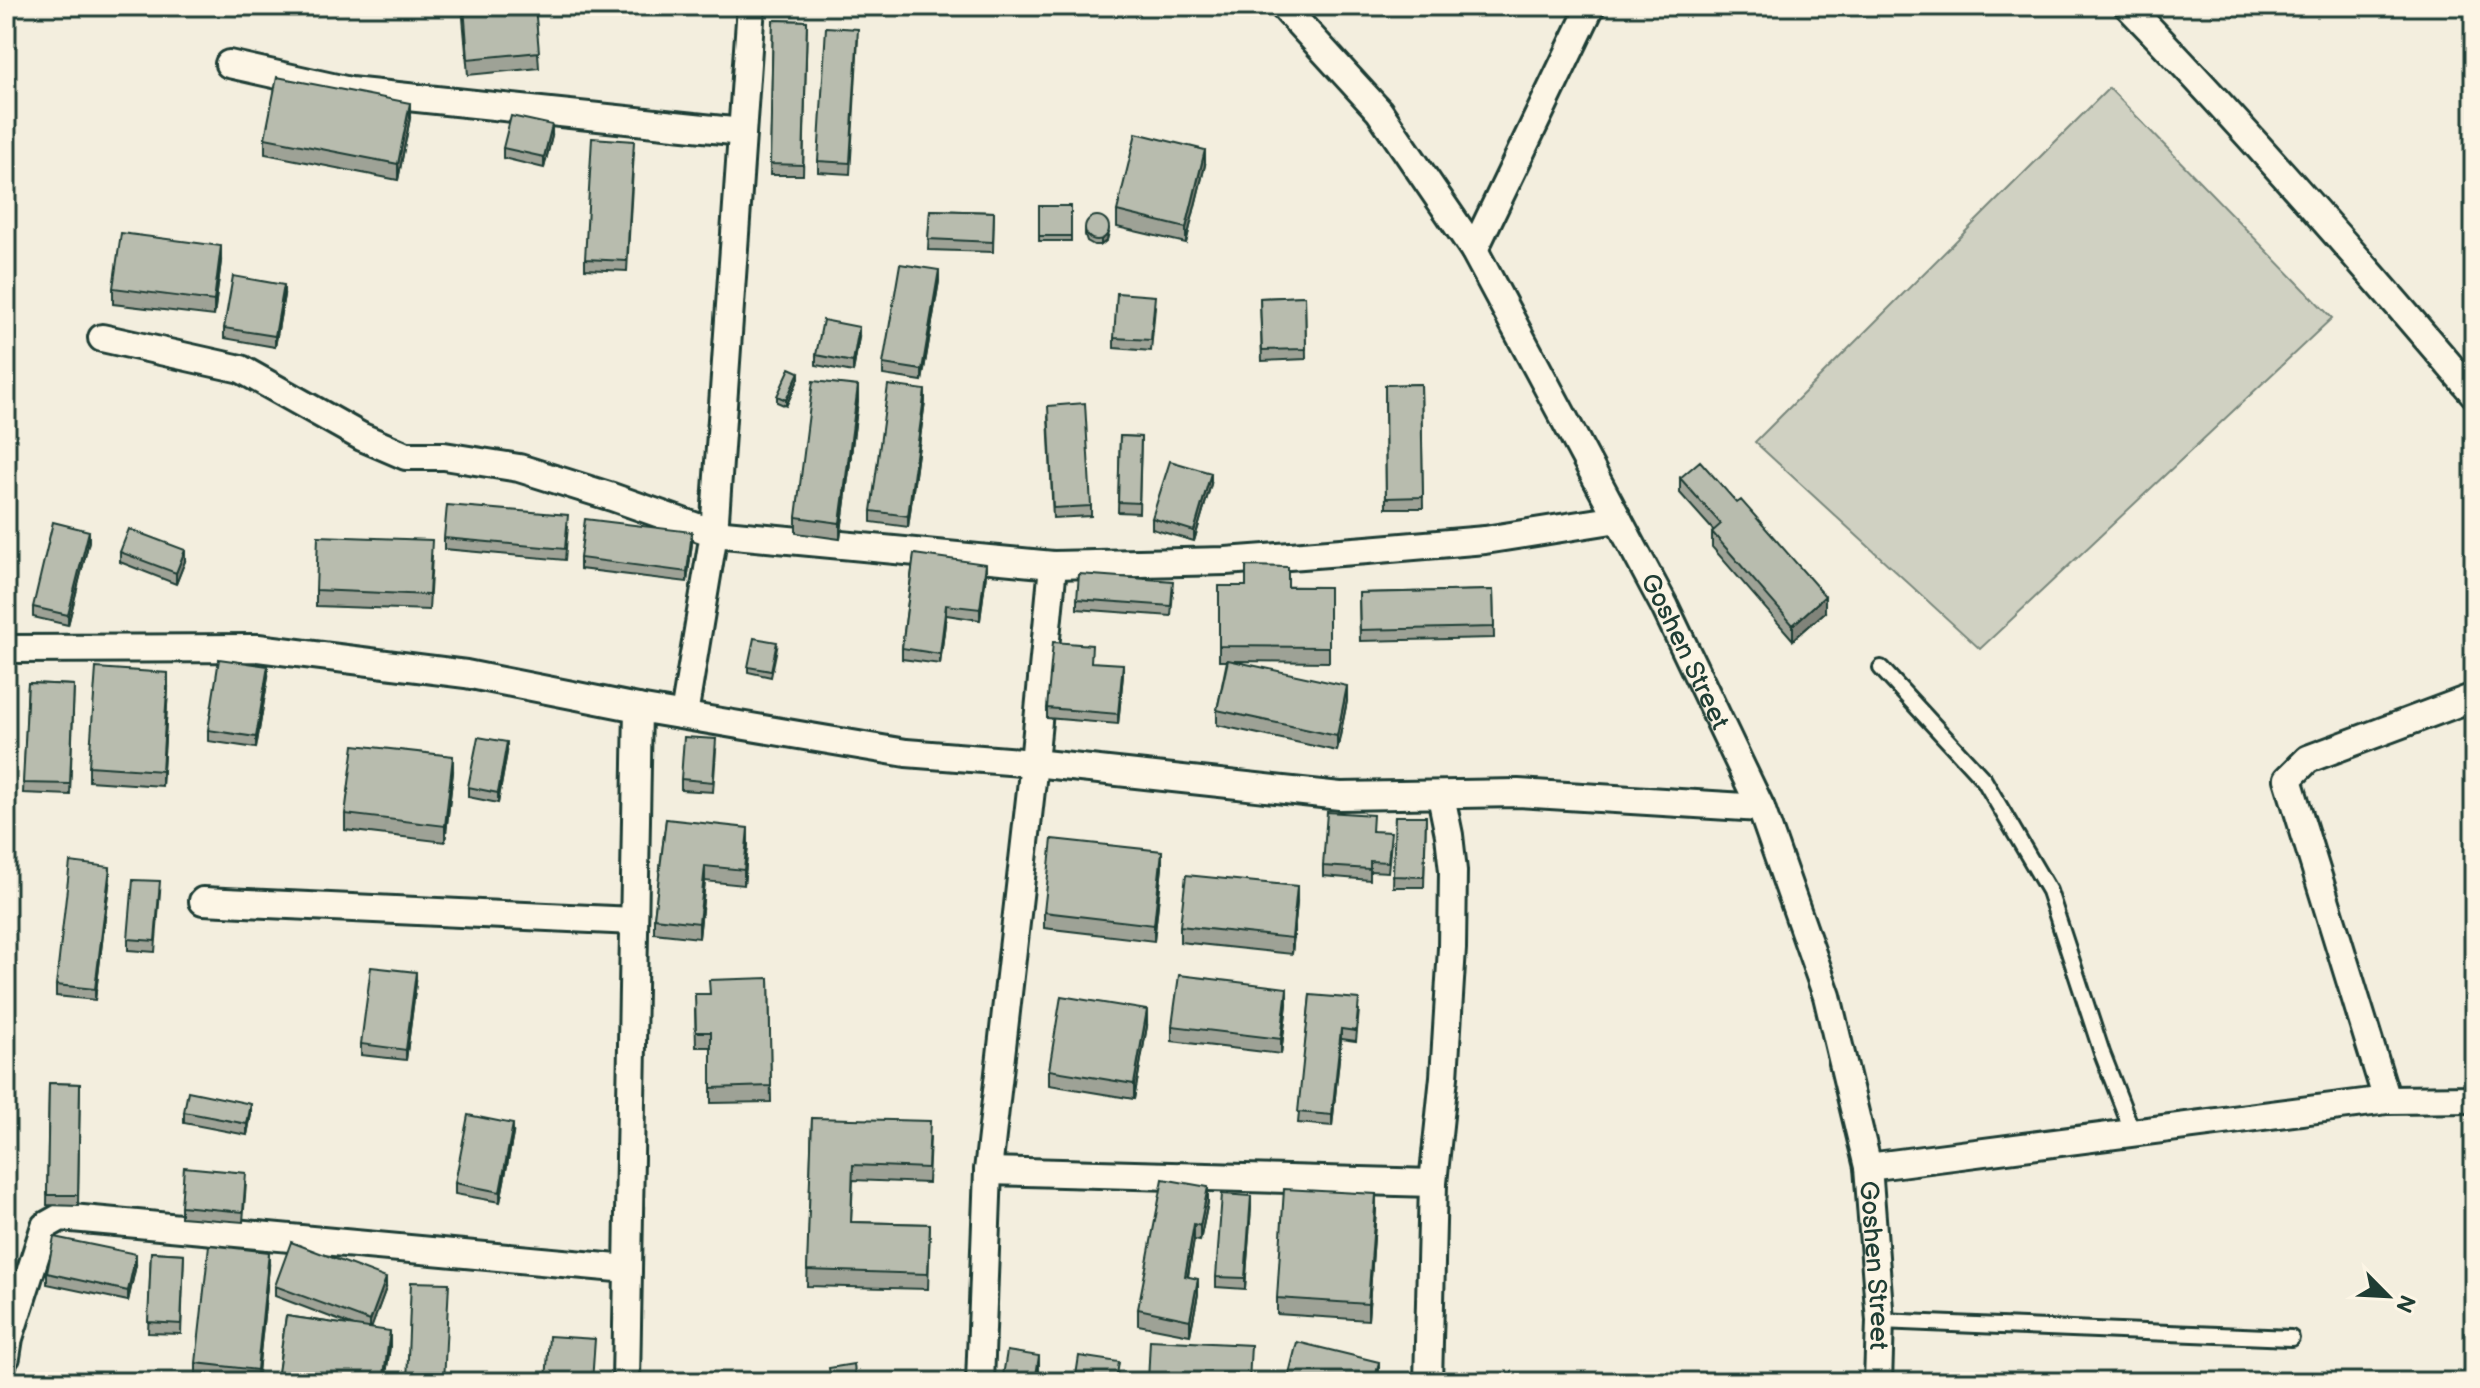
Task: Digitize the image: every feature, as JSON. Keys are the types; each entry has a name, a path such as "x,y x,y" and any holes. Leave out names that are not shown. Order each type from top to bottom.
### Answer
{"street":[{"path":"684,715 714,533 751,6"},
{"name":"Goshen Street","path":"1283,6 1379,111 1474,250 1665,607 1761,808 1827,996 1868,1167 1880,1321 1878,1382"},
{"path":"1474,250 1591,6"},
{"path":"2128,6 2180,60 2474,394"},
{"path":"229,64 350,91 742,132"},
{"path":"102,338 241,369 362,437 406,456 444,456 519,468 714,533 1053,565 1226,561 1485,540 1618,519"},
{"path":"980,1382 988,1171 1053,565"},
{"path":"6,649 258,648 466,674 638,708 906,753 1034,763 1340,796 1518,793 1761,808"},
{"path":"2387,1100 2288,779 2308,759 2474,697"},
{"path":"626,1382 638,708"},
{"path":"1428,1382 1433,1183 1444,1077 1452,948 1453,871 1441,796"},
{"path":"203,901 634,921"},
{"path":"1868,1167 2387,1100 2474,1099"},
{"path":"988,1171 1433,1183"},
{"path":"6,1357 9,1338 45,1226 61,1217 628,1269"}],"lane":[{"path":"1881,668 1984,780 2049,891 2102,1053 2133,1133"},
{"path":"1880,1321 2291,1338"}],"shaded area":[{"path":"2109,88 2332,318 1980,649 1755,442"}],"building":[{"path":"464,6 535,6 539,52 468,59"},
{"path":"773,20 807,21 803,165 770,164"},
{"path":"826,27 858,29 850,163 818,161"},
{"path":"277,77 410,103 398,164 265,138"},
{"path":"511,116 552,125 544,157 503,148"},
{"path":"1136,133 1205,150 1186,228 1117,211"},
{"path":"592,138 634,141 627,261 585,259"},
{"path":"1039,206 1071,206 1071,236 1039,236"},
{"path":"930,210 994,212 993,242 928,239"},
{"path":"1097,216 1105,220 1109,228 1105,236 1097,240 1089,236 1085,228 1089,220"},
{"path":"121,233 221,246 214,301 113,288"},
{"path":"900,264 939,270 922,370 883,364"},
{"path":"233,276 284,285 275,336 224,328"},
{"path":"1117,293 1155,296 1151,340 1114,338"},
{"path":"1305,296 1306,349 1262,350 1260,298"},
{"path":"823,320 859,327 853,362 816,355"},
{"path":"790,368 799,372 786,400 777,396"},
{"path":"813,381 858,386 840,523 796,517"},
{"path":"1421,384 1423,497 1386,498 1385,385"},
{"path":"888,385 925,390 908,516 871,511"},
{"path":"1085,403 1091,506 1053,508 1048,406"},
{"path":"1120,436 1141,437 1139,503 1118,502"},
{"path":"1170,461 1211,473 1194,531 1152,518"},
{"path":"1700,461 1737,503 1741,500 1825,596 1793,625 1712,532 1721,524 1680,478"},
{"path":"447,505 568,515 565,549 444,538"},
{"path":"585,519 692,532 687,572 580,558"},
{"path":"53,522 89,531 68,615 33,607"},
{"path":"129,529 185,550 176,573 120,552"},
{"path":"318,536 432,540 429,595 316,590"},
{"path":"914,554 986,564 980,609 946,605 940,654 902,648"},
{"path":"1246,566 1288,567 1288,587 1329,587 1329,647 1219,646 1219,586 1246,586"},
{"path":"1079,574 1173,581 1171,606 1077,599"},
{"path":"1493,590 1494,627 1360,630 1359,593"},
{"path":"754,638 777,642 771,671 748,667"},
{"path":"1053,642 1092,645 1091,662 1123,664 1118,714 1047,708"},
{"path":"219,659 268,666 256,737 208,730"},
{"path":"1228,660 1347,686 1337,736 1217,710"},
{"path":"96,668 168,673 162,771 89,766"},
{"path":"28,683 74,685 70,784 23,783"},
{"path":"478,737 507,742 498,793 468,787"},
{"path":"684,737 716,739 713,782 681,779"},
{"path":"354,745 453,756 445,826 345,814"},
{"path":"1327,812 1373,815 1372,831 1391,832 1388,862 1370,861 1370,869 1323,866"},
{"path":"1395,816 1426,816 1424,877 1393,876"},
{"path":"666,819 748,828 744,870 705,866 699,923 654,918"},
{"path":"1052,839 1162,851 1154,925 1044,912"},
{"path":"70,862 110,867 95,989 56,985"},
{"path":"1186,875 1297,886 1292,938 1180,926"},
{"path":"133,880 160,881 155,941 128,939"},
{"path":"371,967 416,972 406,1050 361,1044"},
{"path":"1179,975 1287,988 1281,1039 1172,1026"},
{"path":"769,978 771,1086 711,1088 711,1032 696,1032 695,994 710,994 709,980"},
{"path":"1310,995 1359,999 1356,1031 1341,1029 1332,1115 1298,1112"},
{"path":"1061,996 1147,1010 1134,1084 1049,1070"},
{"path":"49,1083 80,1084 78,1195 47,1195"},
{"path":"188,1091 251,1104 247,1124 184,1112"},
{"path":"468,1115 513,1124 500,1192 455,1183"},
{"path":"812,1118 930,1121 928,1168 853,1165 851,1222 930,1224 928,1274 807,1270"},
{"path":"184,1167 246,1173 243,1212 181,1206"},
{"path":"1163,1179 1208,1187 1200,1226 1194,1224 1185,1276 1198,1279 1190,1320 1138,1309"},
{"path":"1284,1189 1376,1194 1368,1304 1277,1298"},
{"path":"1222,1194 1251,1196 1245,1278 1216,1277"},
{"path":"54,1237 136,1254 128,1291 47,1273"},
{"path":"291,1242 386,1278 370,1321 275,1286"},
{"path":"209,1245 269,1252 257,1370 196,1363"},
{"path":"151,1252 184,1254 181,1324 148,1322"},
{"path":"411,1282 449,1283 444,1382 407,1382"},
{"path":"286,1316 390,1331 383,1382 277,1380"},
{"path":"549,1336 595,1339 592,1382 546,1382"},
{"path":"1150,1340 1251,1345 1249,1382 1148,1382"},
{"path":"1297,1342 1379,1362 1374,1382 1287,1382"},
{"path":"1007,1351 1039,1356 1035,1382 1002,1382"},
{"path":"1079,1356 1119,1362 1116,1382 1075,1382"},
{"path":"854,1364 856,1382 831,1382 829,1368"}]}
